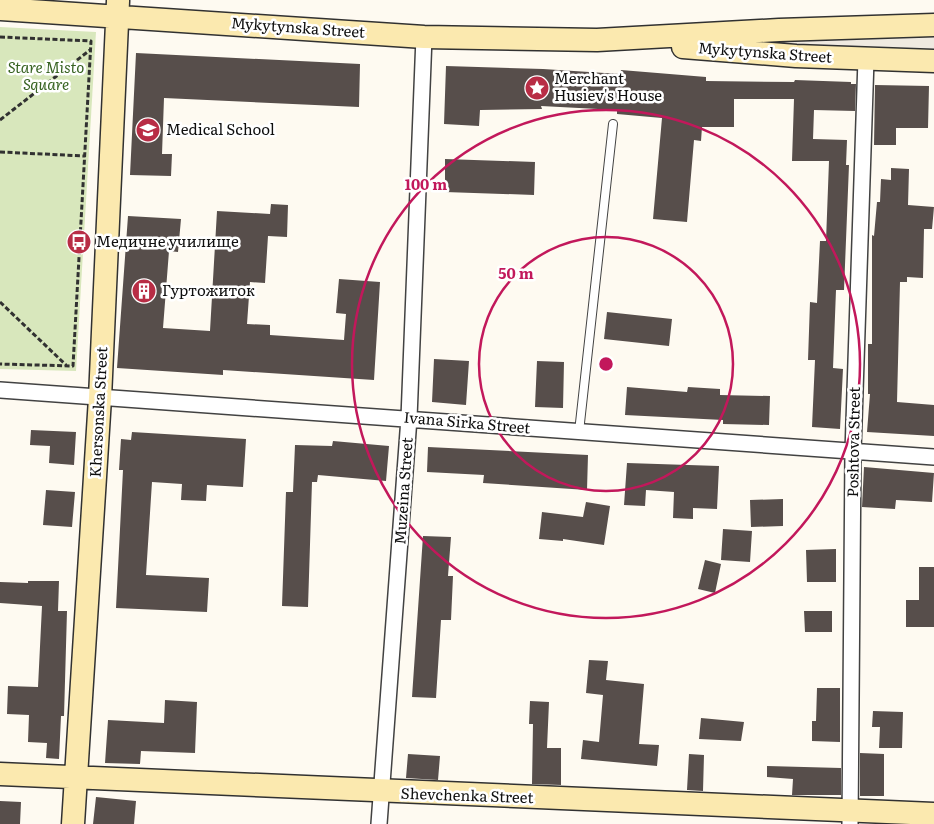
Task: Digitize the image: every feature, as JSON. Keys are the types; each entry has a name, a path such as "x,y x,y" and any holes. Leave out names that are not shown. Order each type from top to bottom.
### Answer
{"street":[{"name":"Mykytynska Street","path":"0,9 118,8 424,37 597,40 796,56 934,61"},
{"name":"Khersonska Street","path":"73,824 100,398 118,8"},
{"name":"Mykytynska Street","path":"597,40 779,30 934,25"},
{"name":"Muzeina Street","path":"379,824 410,418 424,37"},
{"name":"Poshtova Street","path":"850,817 853,452 866,60"},
{"name":"Ivana Sirka Street","path":"0,390 934,457"},
{"name":"Shevchenka Street","path":"0,774 75,776 850,817 934,814"}],"lane":[{"path":"579,432 613,124"}],"path":[{"path":"0,37 91,41 73,366 0,364"},
{"path":"0,120 91,49"},
{"path":"0,152 85,156"},
{"path":"0,302 66,365"}],"green space":[{"name":"Stare Misto Square","path":"0,27 96,32 76,371 0,369"}],"shaded area":[{"path":"934,34 934,52 814,48 756,42"}],"building":[{"name":"Medical School","path":"136,53 360,64 359,107 164,98 162,154 172,154 171,176 130,175"},
{"path":"446,66 620,74 621,70 706,77 706,81 794,82 795,80 851,82 851,84 856,84 855,111 814,110 813,139 847,140 846,165 849,165 844,290 836,290 833,368 843,369 840,429 812,427 815,360 808,360 810,302 817,303 820,241 826,241 829,161 792,161 794,99 734,99 734,127 702,127 701,141 694,140 687,222 653,219 662,118 617,114 617,110 541,106 542,109 480,110 479,126 444,124"},
{"path":"875,85 929,86 928,128 896,128 896,145 874,145"},
{"path":"445,159 535,162 534,195 445,192"},
{"path":"891,168 909,169 908,205 934,207 932,229 924,229 923,278 907,277 907,282 900,282 897,402 934,405 934,436 867,432 870,394 868,394 868,344 872,344 872,235 874,236 877,202 880,202 881,179 891,180"},
{"path":"271,204 288,205 287,237 268,236 265,283 250,282 247,324 270,325 270,335 344,340 346,314 336,313 339,279 380,282 374,380 223,370 223,375 117,368 128,216 181,219 178,252 169,251 163,328 210,331 217,211 270,214"},
{"path":"607,312 672,319 669,346 604,339"},
{"path":"434,359 469,361 466,405 432,402"},
{"path":"537,361 564,362 563,408 535,407"},
{"path":"627,387 687,392 688,387 720,389 720,395 770,396 769,425 723,424 723,420 625,415"},
{"path":"31,430 76,432 74,465 49,463 50,446 30,445"},
{"path":"132,432 246,439 243,487 207,485 206,501 181,500 182,484 152,482 146,575 209,578 207,612 116,608 123,470 119,470 121,439 131,440"},
{"path":"333,441 389,446 386,481 318,475 317,482 312,482 308,607 282,606 286,492 293,492 295,445 332,446"},
{"path":"428,447 588,455 587,490 483,483 484,475 427,472"},
{"path":"627,463 719,466 717,509 693,508 693,519 673,518 674,492 646,490 645,506 624,505"},
{"path":"864,467 934,473 932,502 896,500 895,509 862,507"},
{"path":"46,490 75,492 72,527 43,525"},
{"path":"783,499 783,526 751,527 750,500"},
{"path":"586,502 610,506 604,545 563,539 563,541 539,539 542,512 583,517"},
{"path":"723,529 752,531 750,562 721,560"},
{"path":"423,536 451,537 448,576 453,576 451,620 441,620 436,698 412,697"},
{"path":"836,549 836,582 807,582 806,550"},
{"path":"705,560 721,564 715,593 698,589"},
{"path":"919,567 934,567 934,627 906,627 906,600 919,600"},
{"path":"28,581 59,581 58,611 67,611 64,716 61,716 59,759 46,758 47,743 28,742 29,715 7,714 8,686 38,687 42,606 0,603 0,582 28,583"},
{"path":"804,611 832,611 832,632 805,632"},
{"path":"589,660 608,661 606,680 644,684 639,744 659,745 657,766 581,759 583,740 599,742 603,695 586,693"},
{"path":"817,688 840,688 840,742 812,741 812,721 816,721"},
{"path":"165,700 197,702 195,753 141,751 140,764 105,763 108,720 164,723"},
{"path":"530,701 549,702 547,748 561,748 561,785 532,784 533,724 529,724"},
{"path":"873,711 903,712 902,748 879,748 880,727 872,727"},
{"path":"701,718 744,722 741,741 699,739"},
{"path":"860,753 884,754 884,796 860,796"},
{"path":"408,754 440,756 438,780 406,778"},
{"path":"689,754 704,755 703,791 687,790"},
{"path":"767,766 841,768 841,795 792,795 793,779 767,777"},
{"path":"96,797 136,801 134,824 93,824"},
{"path":"0,801 21,802 20,824 0,824"}],"place":[{"name":"Merchant Husiev's House","path":"537,88"},
{"name":"Medical School","path":"148,130"},
{"name":"Медичне училище","path":"79,242"},
{"name":"Гуртожиток","path":"144,291"}]}
